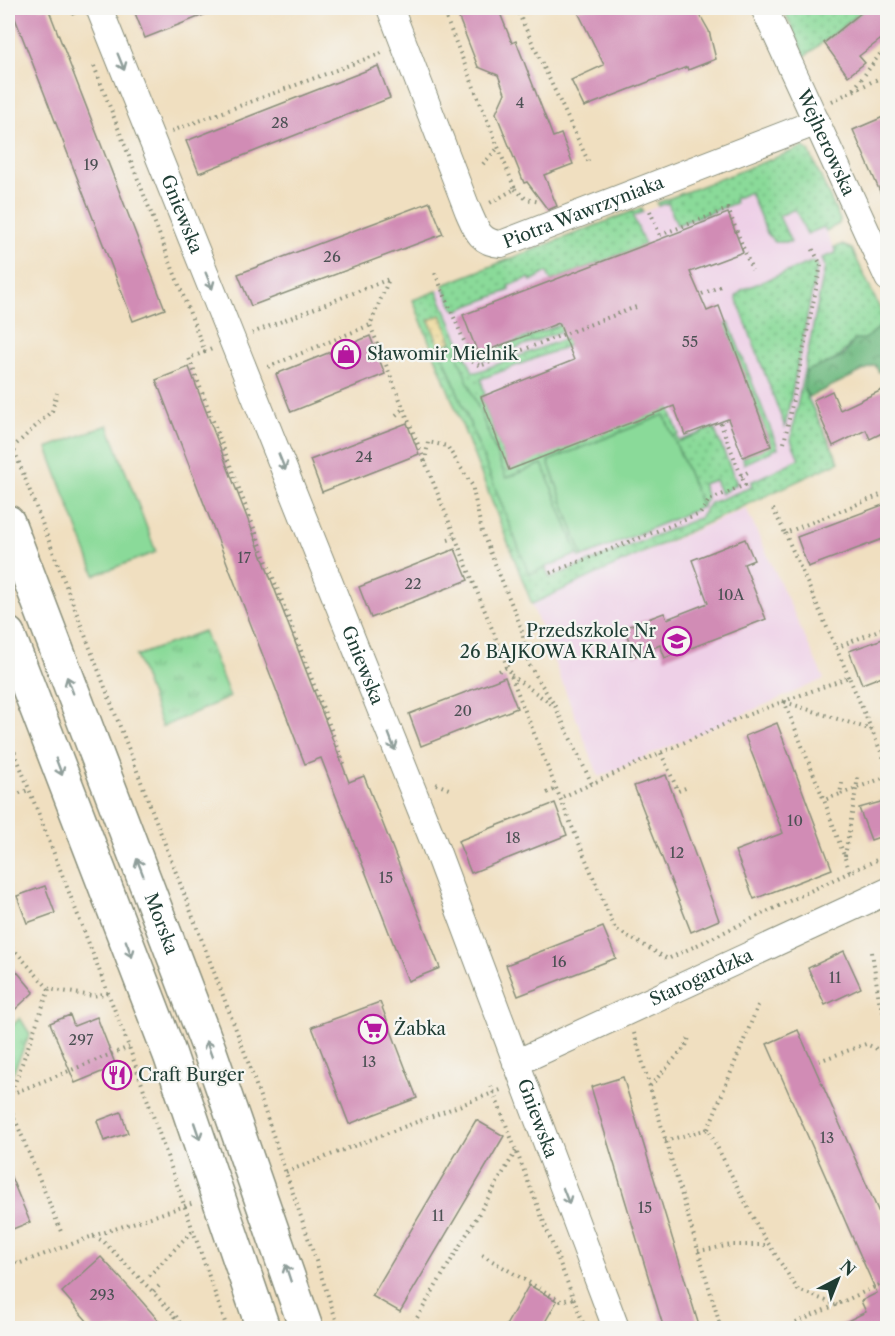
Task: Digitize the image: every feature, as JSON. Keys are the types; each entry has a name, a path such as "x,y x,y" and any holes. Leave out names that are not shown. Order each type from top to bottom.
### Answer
{"main road":[{"name":"Morska","path":"8,522 209,1049 306,1329"},
{"path":"8,634 170,1055 263,1329"}],"street":[{"name":"Gniewska","path":"99,8 432,838 616,1329"},
{"name":"Piotra Wawrzyniaka","path":"390,8 468,211 478,234 488,243 501,244 821,113"},
{"name":"Wejherowska","path":"764,8 821,113 888,278"},
{"name":"Starogardzka","path":"516,1063 888,891"}],"path":[{"path":"71,8 76,18"},
{"path":"442,8 515,189 526,200 546,200"},
{"path":"516,8 589,163"},
{"path":"854,89 887,46 881,39"},
{"path":"164,133 382,51 386,62"},
{"path":"93,62 206,352"},
{"path":"821,113 854,89 888,74"},
{"path":"483,164 498,148"},
{"path":"498,200 515,189"},
{"path":"647,202 660,237 728,209 752,270"},
{"path":"784,443 821,266 811,246"},
{"path":"435,273 473,362 480,366 636,307"},
{"path":"257,371 369,325 389,279 189,358 345,766"},
{"path":"702,294 721,286"},
{"path":"369,325 556,789 615,929 668,959 888,855"},
{"path":"8,452 52,411 57,393"},
{"path":"396,415 403,409"},
{"path":"550,573 700,514 710,501 745,485 720,422"},
{"path":"8,434 245,1053 339,1329"},
{"path":"424,462 428,442 447,446 472,485 482,532 521,627 529,665 555,706 592,784"},
{"path":"741,476 748,472"},
{"path":"785,533 888,492"},
{"path":"773,509 887,766"},
{"path":"448,540 455,538"},
{"path":"836,648 888,627"},
{"path":"499,671 507,667"},
{"path":"510,674 555,706"},
{"path":"560,798 784,701 849,677"},
{"path":"784,701 873,730"},
{"path":"784,701 850,872"},
{"path":"8,735 129,1047 227,1329"},
{"path":"661,753 678,791 688,787"},
{"path":"824,801 888,776"},
{"path":"845,859 858,777"},
{"path":"840,794 843,783"},
{"path":"547,793 556,789"},
{"path":"8,797 29,790"},
{"path":"8,943 49,990 93,996 108,993"},
{"path":"872,952 879,1000 888,1026"},
{"path":"49,990 8,1102 62,1234"},
{"path":"708,1129 759,1003"},
{"path":"643,1029 633,1033 721,1329"},
{"path":"649,1087 686,1046 690,1035"},
{"path":"819,1061 866,1044 888,1054"},
{"path":"11,1094 129,1047"},
{"path":"491,1086 585,1329"},
{"path":"286,1172 494,1093"},
{"path":"665,1141 708,1129"},
{"path":"708,1129 770,1245 798,1290 837,1305"},
{"path":"411,1329 517,1151"},
{"path":"8,1253 18,1264 93,1236 186,1206"},
{"path":"149,1276 194,1229"},
{"path":"93,1236 103,1241 153,1292 176,1316 183,1329"},
{"path":"698,1251 732,1245 770,1245"},
{"path":"482,1255 561,1301 574,1298"},
{"path":"785,1329 888,1281"},
{"path":"153,1292 159,1286"},
{"path":"171,1329 176,1316"}],"shaded area":[{"path":"790,156 887,360 810,397 839,462 620,564 746,508 824,679 599,777 413,300"}],"green space":[{"path":"783,8 867,8 805,56"},
{"path":"803,147 809,151 840,220 839,224 826,231 824,227 807,234 795,209 779,216 791,242 775,242 767,233 750,192 734,199 735,203 677,225 668,203 658,206 657,203"},
{"path":"641,208 643,212 633,216 645,245 551,281 547,272 531,281 529,278 508,286 510,290 458,310 454,309 443,285"},
{"path":"842,245 852,249 886,322 865,339 849,345 836,359 806,372 804,390 839,462 532,604 413,300 437,291 473,372 625,316 615,328 481,379 485,395 481,397 509,469 650,357 679,434 677,436 679,441 714,428 737,484 721,494 715,480 702,484 707,498 702,507 664,415 548,461 583,557 579,557 542,464 506,478 441,316 429,320 529,573 545,567 550,578 699,518 710,503 752,487 751,482 799,459 791,440 792,431 825,267 822,258 836,253 834,247"},
{"path":"814,261 817,267 785,427 736,297 742,290"},
{"path":"669,283 672,289 485,360 478,356"},
{"path":"886,322 887,368 879,372 875,365 809,397 804,390 806,371 836,360 844,355 855,339 865,339"},
{"path":"729,323 778,448 744,464 743,457 771,445 725,324"},
{"path":"452,342 506,478 542,464 578,554 529,574 440,347"},
{"path":"664,415 702,507 583,557 548,461"},
{"path":"108,425 156,552 95,575 47,448"},
{"path":"204,631 230,697 162,727 136,656"},
{"path":"20,1018 30,1034 11,1077 8,1074 8,1030"}],"sand":[{"path":"441,315 452,342 440,347 429,320"}],"building":[{"path":"11,8 48,8 165,309 133,321"},
{"path":"133,8 219,8 219,9 145,38"},
{"path":"455,8 498,8 512,43 516,41 553,137 561,134 573,164 544,175 557,206 548,210 527,182 524,183 496,113 505,93 498,75 478,67"},
{"path":"576,8 696,8 709,31 716,59 688,70 687,67 584,107 571,80 604,65"},
{"path":"867,8 888,8 888,34 859,56 865,63 848,76 824,43"},
{"path":"378,66 390,98 199,173 186,141"},
{"path":"888,115 888,210 853,130"},
{"path":"430,202 443,234 251,306 238,274"},
{"path":"728,213 743,252 690,272 707,311 719,306 771,446 743,457 728,419 685,435 674,406 509,470 481,397 574,360 559,323 478,354 463,315"},
{"path":"370,336 385,374 291,412 276,374"},
{"path":"189,367 349,782 364,776 440,968 408,981 321,758 305,764 156,380"},
{"path":"882,390 888,401 888,430 870,439 866,430 833,446 813,400 832,391 840,410"},
{"path":"407,423 419,454 322,492 310,460"},
{"path":"888,503 888,537 808,567 797,537"},
{"path":"745,539 754,560 744,564 766,619 665,658 660,645 635,656 624,628 664,613 667,619 708,603 692,560"},
{"path":"455,549 468,580 371,618 359,587"},
{"path":"888,637 888,674 862,684 849,651"},
{"path":"505,677 517,708 421,746 409,714"},
{"path":"777,723 832,869 754,899 735,851 783,833 745,736"},
{"path":"666,775 719,920 691,932 634,786"},
{"path":"888,800 888,834 871,840 859,808"},
{"path":"555,803 567,835 471,873 458,841"},
{"path":"45,886 55,913 27,923 17,896"},
{"path":"603,927 616,958 518,996 506,965"},
{"path":"844,951 861,988 825,1005 808,968"},
{"path":"8,961 34,992 8,1016"},
{"path":"380,1002 417,1098 349,1124 312,1027"},
{"path":"70,1015 74,1026 97,1017 116,1066 75,1083 50,1023"},
{"path":"798,1030 888,1233 888,1329 831,1329 866,1312 861,1301 877,1293 767,1044"},
{"path":"623,1077 700,1329 664,1329 591,1087"},
{"path":"121,1112 128,1133 104,1141 97,1121"},
{"path":"476,1120 504,1136 400,1312 372,1296"},
{"path":"8,1170 30,1222 8,1231"},
{"path":"101,1257 166,1329 94,1329 62,1292"},
{"path":"529,1285 557,1301 541,1329 504,1329"}],"place":[{"name":"Sławomir Mielnik","path":"346,354"},
{"name":"Przedszkole Nr 26 BAJKOWA KRAINA","path":"677,641"},
{"name":"Żabka","path":"373,1029"},
{"name":"Craft Burger","path":"117,1075"}]}
